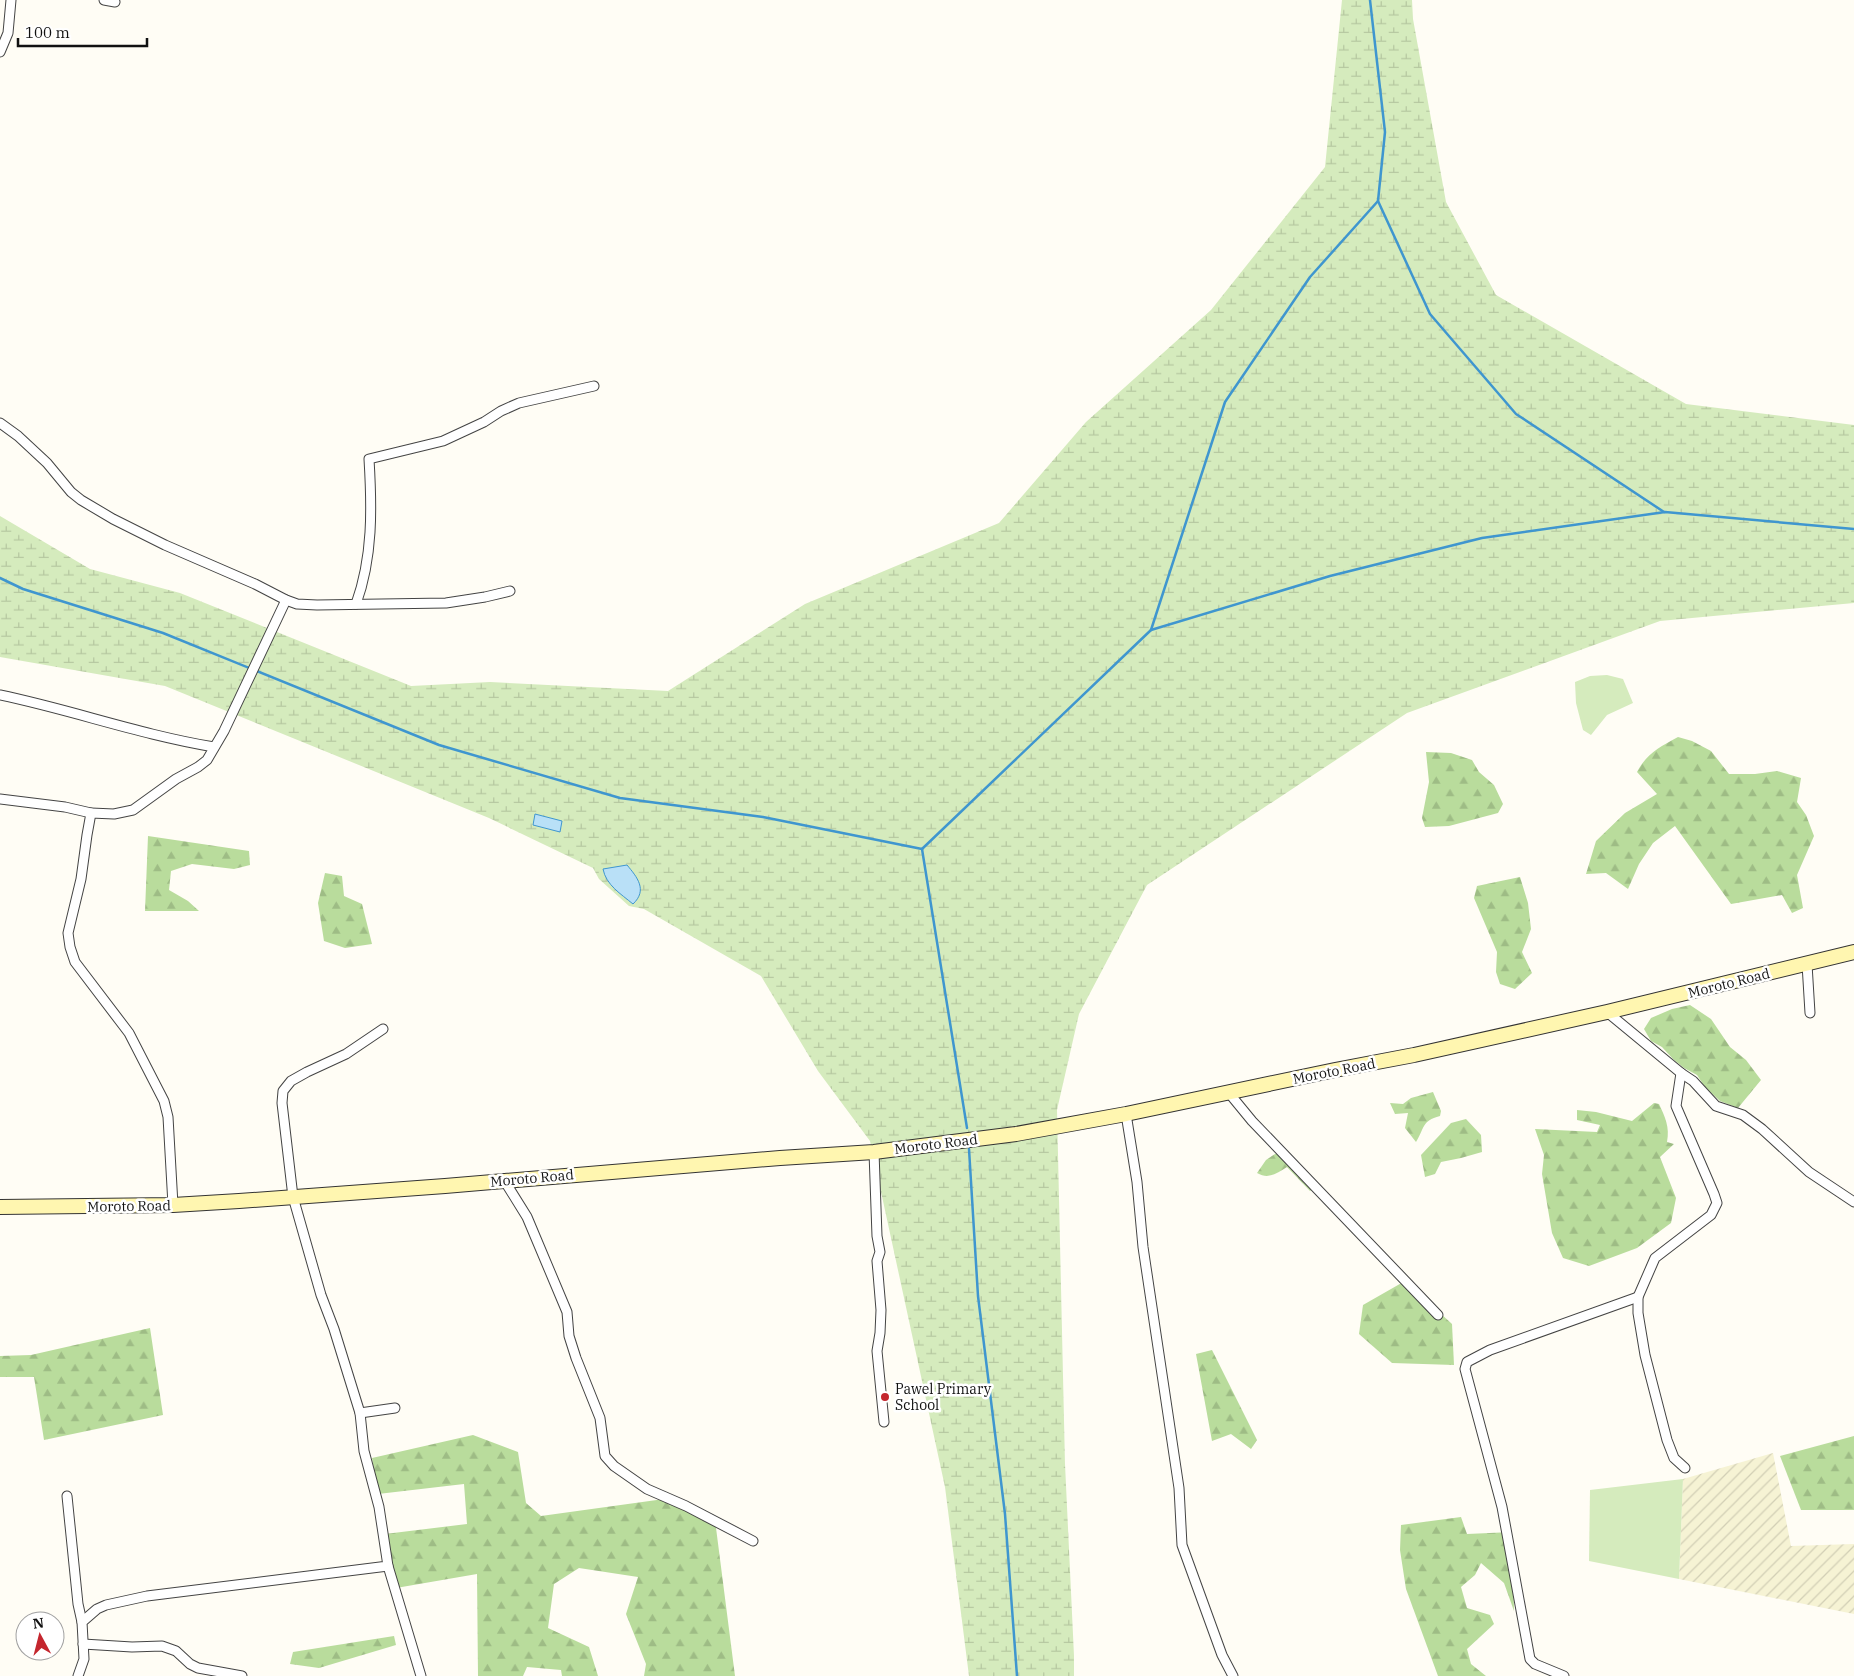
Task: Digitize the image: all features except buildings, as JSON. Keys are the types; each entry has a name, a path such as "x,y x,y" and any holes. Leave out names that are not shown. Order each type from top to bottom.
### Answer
{"main road":[{"name":"Moroto Road","path":"0,1207 173,1205 293,1197 874,1152 1016,1134 1126,1114 1414,1055 1607,1012 1854,952"}],"street":[{"path":"0,52 8,33 11,0"},
{"path":"104,0 115,2"},
{"path":"356,604 366,569 369,549 371,507 369,459 443,441 519,403 594,386"},
{"path":"0,423 18,436 81,500 112,519 297,604 386,605 446,603 510,591"},
{"path":"0,799 56,806 91,813 114,814 133,810 176,779 198,768 207,760 214,747 286,600"},
{"path":"0,695 48,705 149,734 214,747"},
{"path":"91,813 86,835 81,880 68,933 70,947 75,962 129,1033 164,1101 168,1117 173,1205"},
{"path":"1807,964 1810,1013"},
{"path":"1607,1012 1693,1081 1716,1106 1743,1115 1762,1129 1809,1172 1854,1202"},
{"path":"383,1029 353,1050 307,1072 285,1086 282,1103 293,1197 321,1294 334,1329 360,1414 364,1451 378,1507 388,1566 421,1676"},
{"path":"1681,1073 1676,1106 1717,1203 1711,1215 1655,1258 1638,1297 1638,1313 1645,1355 1667,1440 1674,1458 1685,1468"},
{"path":"1228,1093 1252,1121 1438,1315"},
{"path":"1126,1114 1137,1182 1143,1247 1179,1488 1182,1545 1222,1655 1233,1676"},
{"path":"874,1152 880,1252 877,1260 881,1310 877,1351 884,1422"},
{"path":"504,1180 527,1216 567,1312 569,1336 600,1418 605,1456 614,1466 647,1489 686,1506 753,1540"},
{"path":"1564,1676 1534,1664 1530,1659 1502,1507 1465,1369 1467,1362 1490,1350 1638,1297"},
{"path":"360,1414 394,1408"},
{"path":"67,1496 84,1644 84,1659 78,1676"},
{"path":"82,1622 97,1609 106,1605 147,1596 388,1566"},
{"path":"84,1644 132,1647 162,1646 176,1651 190,1664 198,1668 242,1676"}],"shaded area":[{"path":"1773,1453 1791,1546 1854,1544 1854,1614 1679,1579 1683,1479"}],"green space":[{"path":"1342,0 1412,0 1413,19 1446,202 1496,295 1686,404 1854,425 1854,603 1660,621 1407,713 1147,885 1079,1014 1057,1110 1065,1464 1074,1676 969,1676 945,1487 870,1141 818,1071 761,976 644,909 629,906 599,879 593,868 489,818 165,686 0,657 0,516 90,569 180,593 411,686 490,682 668,691 805,604 999,523 1086,422 1211,310 1325,167"},
{"path":"1607,675 1623,679 1633,703 1607,715 1591,735 1583,730 1576,703 1575,682 1590,676"},
{"path":"1678,737 1692,741 1711,751 1729,774 1755,774 1777,771 1801,778 1797,802 1806,815 1814,836 1797,875 1803,908 1792,913 1782,895 1731,904 1675,826 1653,843 1639,864 1628,889 1606,873 1586,874 1596,841 1625,813 1657,794 1637,772 1641,765 1654,751"},
{"path":"1426,752 1451,753 1472,760 1479,772 1494,785 1503,804 1498,813 1449,826 1425,827 1422,818 1429,782"},
{"path":"148,836 249,851 250,865 234,869 192,864 171,871 169,890 188,901 199,911 145,911"},
{"path":"325,873 342,876 344,896 362,904 372,944 345,948 324,941 318,903"},
{"path":"1520,877 1528,903 1531,929 1522,952 1532,973 1515,989 1500,984 1496,972 1497,952 1474,898 1477,886"},
{"path":"1690,1005 1711,1019 1730,1047 1746,1060 1761,1080 1738,1108 1720,1101 1705,1087 1697,1075 1684,1068 1662,1047 1651,1041 1644,1029 1651,1018 1672,1009"},
{"path":"1433,1092 1441,1111 1440,1116 1426,1123 1416,1142 1405,1128 1408,1113 1395,1114 1390,1103 1403,1104 1411,1098"},
{"path":"1654,1103 1659,1104 1665,1118 1668,1132 1667,1142 1674,1144 1660,1157 1676,1198 1671,1223 1637,1248 1589,1266 1563,1258 1552,1233 1542,1174 1544,1155 1535,1129 1597,1132 1600,1125 1577,1120 1577,1110 1596,1112 1632,1121"},
{"path":"1466,1119 1481,1135 1482,1152 1441,1162 1435,1174 1425,1177 1421,1155 1451,1123"},
{"path":"1275,1154 1281,1154 1315,1187 1310,1191 1287,1167 1269,1176 1257,1173 1266,1160"},
{"path":"1405,1281 1452,1324 1454,1365 1392,1363 1359,1334 1363,1305"},
{"path":"150,1328 163,1415 44,1440 34,1377 0,1377 0,1356 31,1355"},
{"path":"1212,1350 1257,1440 1251,1449 1231,1434 1212,1441 1196,1354"},
{"path":"473,1435 518,1452 526,1503 541,1516 664,1499 715,1520 735,1676 644,1676 646,1664 626,1614 638,1577 579,1568 554,1584 548,1628 589,1647 598,1676 562,1676 561,1670 527,1667 523,1676 478,1676 477,1574 396,1588 385,1534 467,1524 464,1484 378,1494 372,1458"},
{"path":"1854,1436 1854,1510 1801,1510 1780,1456"},
{"path":"1683,1479 1679,1579 1589,1561 1590,1490"},
{"path":"1461,1517 1467,1534 1512,1532 1514,1611 1504,1583 1481,1563 1475,1575 1461,1587 1467,1608 1490,1615 1494,1624 1467,1649 1471,1664 1486,1676 1438,1676 1406,1589 1400,1550 1401,1525"},
{"path":"394,1636 396,1645 319,1668 290,1664 293,1652"}],"water":[{"path":"535,814 562,821 560,832 533,825"},
{"path":"627,865 637,879 640,889 640,894 633,904 607,880 603,869"}],"waterway":[{"path":"1151,630 1225,402 1310,277 1378,201 1385,132 1370,0"},
{"path":"1378,201 1430,314 1516,414 1664,512"},
{"path":"922,849 1151,630 1330,576 1482,538 1665,512 1854,529"},
{"path":"0,578 23,589 163,633 439,745 620,798 763,817 922,849"},
{"path":"922,849 967,1128"},
{"path":"969,1149 978,1296 1005,1514 1017,1676"}],"place":[{"name":"Pawel Primary School","path":"885,1397"}]}
